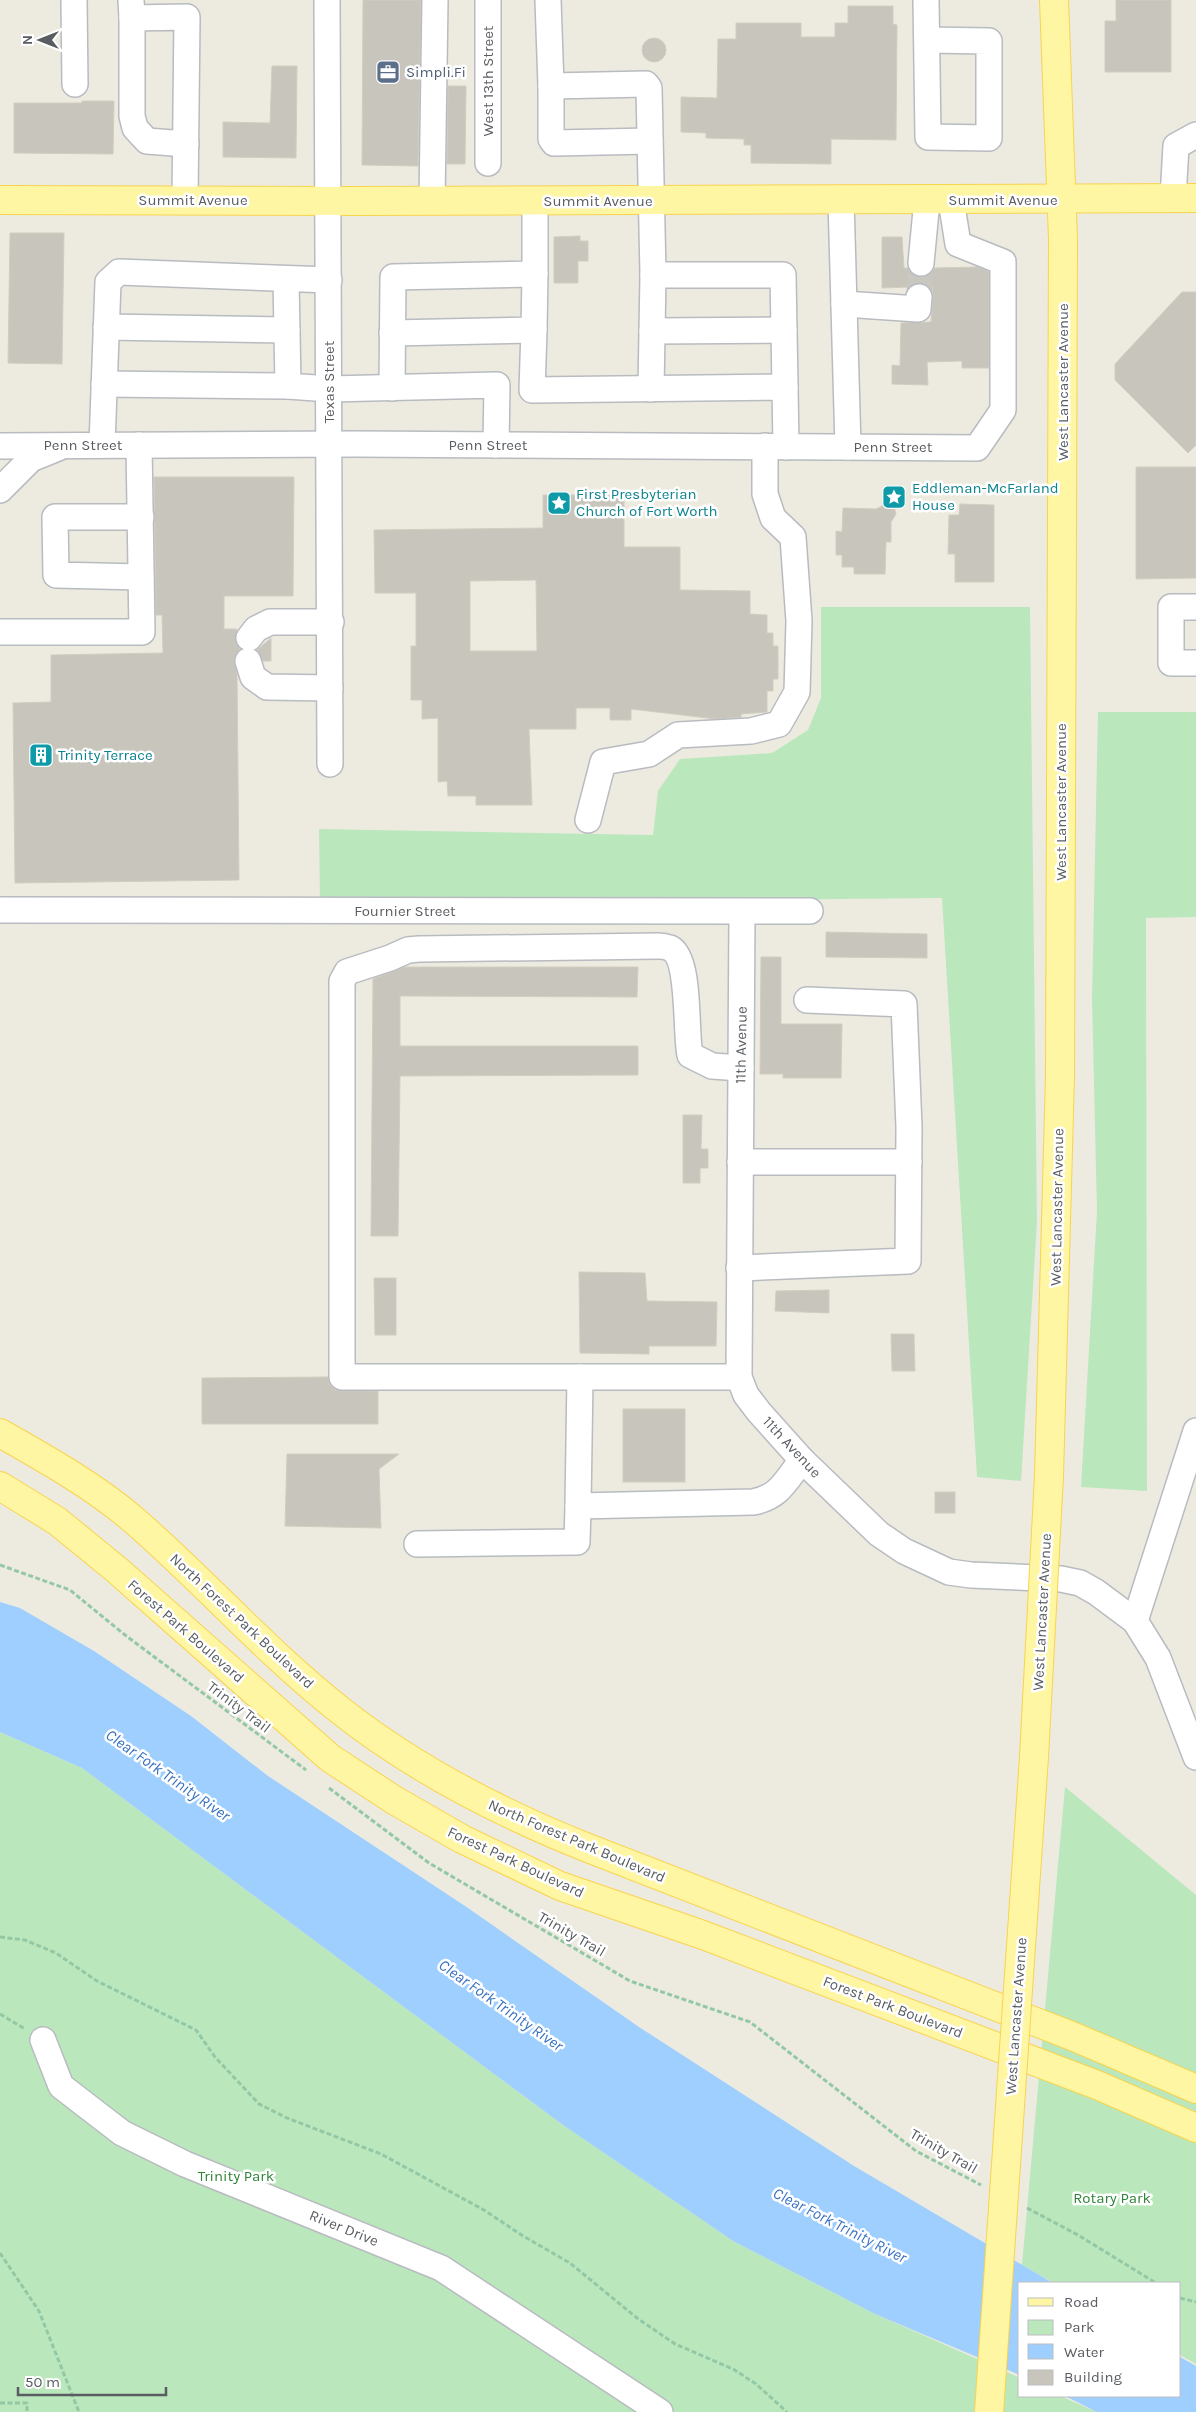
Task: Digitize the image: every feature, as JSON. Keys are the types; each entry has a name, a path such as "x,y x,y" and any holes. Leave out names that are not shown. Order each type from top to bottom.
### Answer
{"main road":[{"name":"West Lancaster Avenue","path":"989,2412 1034,1757 1049,1476 1060,1076 1063,200 1054,0"},
{"name":"Summit Avenue","path":"0,200 536,201 1184,198"},
{"name":"North Forest Park Boulevard","path":"0,1433 71,1476 135,1521 256,1636 340,1711 405,1755 471,1796 540,1829 1072,2036 1196,2089"},
{"name":"Forest Park Boulevard","path":"0,1486 57,1521 109,1564 330,1758 394,1800 462,1839 560,1886 703,1935 1069,2074 1196,2128"}],"street":[{"path":"74,0 75,84"},
{"name":"Texas Street","path":"326,0 331,622 330,764"},
{"path":"432,201 435,0"},
{"name":"West 13th Street","path":"488,0 488,163"},
{"path":"548,0 551,139 554,143 650,140"},
{"path":"926,0 928,138 989,138 989,40 927,40"},
{"path":"185,199 186,144 187,9 131,9 132,108 135,128 147,141 186,144"},
{"path":"551,86 646,84 649,88 652,200 651,389"},
{"path":"1184,198 1176,146 1196,135"},
{"path":"841,200 848,447"},
{"path":"921,263 939,200"},
{"name":"Penn Street","path":"0,446 330,444 977,448 1003,410 1003,262 958,244 939,200"},
{"path":"532,390 536,201"},
{"path":"102,445 108,282 119,272 329,280"},
{"path":"392,388 393,277 535,274"},
{"path":"588,820 603,762 649,754 678,735 751,731 779,724 798,692 799,621 793,537 773,518 765,494 776,447 785,387 783,275 652,275"},
{"path":"286,278 288,386"},
{"path":"844,304 918,309 919,297"},
{"path":"106,327 287,330"},
{"path":"392,332 534,330"},
{"path":"652,331 784,330"},
{"path":"104,384 288,386 329,389 497,385 496,445"},
{"path":"497,393 532,390 785,387"},
{"path":"0,490 31,460 65,445"},
{"path":"0,632 142,632 139,445"},
{"path":"141,516 55,516 56,575 141,577"},
{"path":"1196,607 1171,607 1171,663 1196,663"},
{"path":"330,688 267,687 253,677 248,650 256,629 270,622 331,622"},
{"name":"Fournier Street","path":"0,910 742,913 810,911"},
{"name":"11th Avenue","path":"742,913 739,1377 746,1394 759,1412 802,1460 879,1534 904,1551 929,1565 949,1572 971,1576 1061,1579 1080,1583 1096,1592 1136,1622 1158,1658 1196,1758"},
{"path":"739,1377 342,1377 342,981 347,972 408,950 659,946 671,948 678,955 683,976 687,1044 690,1055 712,1066 741,1068"},
{"path":"739,1268 908,1261 909,1162 904,1004 807,1000"},
{"path":"740,1162 909,1162"},
{"path":"418,1544 577,1542 580,1377"},
{"path":"1136,1622 1196,1431"},
{"path":"578,1506 752,1502 766,1499 777,1493 802,1460"},
{"name":"River Drive","path":"43,2040 61,2086 122,2133 185,2164 441,2268 660,2412"}],"path":[{"name":"Trinity Trail","path":"0,1565 70,1590 125,1635 309,1773"},
{"name":"Trinity Trail","path":"325,1785 429,1863 630,1981 750,2022 916,2151 984,2186"},
{"path":"0,1937 25,1940 56,1953 97,1981 196,2030 216,2057 259,2104 287,2118 381,2154 484,2210 523,2236 570,2263 637,2318 675,2344 732,2369 756,2384 786,2412"},
{"path":"0,2014 43,2040"},
{"path":"1018,2204 1078,2235 1154,2282"},
{"path":"0,2253 39,2311 79,2412"},
{"path":"1181,2298 1196,2302"},
{"path":"0,2403 27,2403 27,2412"}],"green space":[{"path":"821,607 1030,607 1037,1222 1021,1481 977,1477 942,898 320,904 319,829 653,835 658,791 680,759 772,753 808,730 821,698"},
{"path":"1098,712 1196,712 1196,917 1146,918 1147,1491 1081,1487 1097,1211 1092,999"},
{"name":"Trinity Park","path":"0,1732 82,1768 563,2125 733,2241 875,2314 1018,2377 1018,2397 1062,2397 1097,2412 0,2412"},
{"name":"Rotary Park","path":"1065,1787 1196,1895 1196,2364 1181,2356 1181,2282 1052,2282 1022,2265"}],"water":[{"name":"Clear Fork Trinity River","path":"0,1602 20,1608 94,1651 191,1716 268,1776 465,1906 639,2027 854,2166 1051,2282 1018,2282 1018,2374 875,2314 733,2241 563,2125 82,1768 0,1732"},
{"path":"1181,2358 1196,2366 1196,2412 1097,2412 1067,2397 1181,2397"}],"building":[{"path":"363,0 421,0 418,166 362,165"},
{"path":"1116,0 1171,0 1171,72 1105,72 1105,21 1116,21"},
{"path":"848,6 893,6 893,24 897,25 896,140 831,139 831,164 751,163 751,145 744,145 744,139 706,138 706,133 681,132 681,97 717,98 718,39 736,39 736,23 801,23 801,37 835,37 835,23 848,23"},
{"path":"654,38 662,42 666,50 662,58 654,62 646,58 642,50 646,42"},
{"path":"272,66 297,66 296,158 223,157 223,122 270,123"},
{"path":"448,86 466,86 465,164 447,164"},
{"path":"82,101 114,101 113,154 14,153 14,103 82,103"},
{"path":"10,233 64,233 62,364 8,363"},
{"path":"580,236 580,241 588,241 588,261 578,261 578,283 554,283 554,237"},
{"path":"882,237 902,237 904,268 908,268 912,274 919,277 927,276 934,268 978,267 989,272 989,368 962,368 962,361 927,362 928,385 892,384 892,365 900,366 901,323 931,322 933,298 932,286 921,283 909,287 882,288"},
{"path":"1182,292 1196,292 1196,445 1188,453 1115,380 1115,364"},
{"path":"1136,467 1196,467 1196,578 1136,579"},
{"path":"154,477 294,477 293,596 224,596 224,629 237,629 236,643 240,649 234,658 237,673 239,880 15,883 13,703 51,702 51,655 163,653 162,615 156,615"},
{"path":"543,495 624,495 624,547 680,547 680,590 750,591 750,614 767,615 767,633 773,633 773,646 778,646 778,679 773,679 773,691 767,691 767,712 741,714 741,717 716,719 631,709 631,720 610,720 610,708 576,708 576,729 529,729 532,805 476,805 476,796 448,796 447,781 438,782 438,718 422,719 422,700 411,700 411,646 416,646 416,593 375,593 374,530 543,528","holes":["536,580 537,651 470,651 470,581"]},
{"path":"886,504 894,507 896,514 891,522 891,542 886,542 885,574 854,574 854,567 842,567 842,555 836,555 836,531 842,532 843,508 876,509"},
{"path":"960,504 994,505 994,582 955,582 955,554 948,554 949,515 959,515"},
{"path":"271,638 271,661 263,661 257,650"},
{"path":"826,932 927,934 927,958 826,957"},
{"path":"761,957 781,957 781,1024 842,1024 841,1078 783,1078 783,1074 760,1074"},
{"path":"405,967 638,967 637,997 400,996 400,1046 638,1046 638,1075 400,1076 398,1236 371,1236 373,979"},
{"path":"683,1115 702,1115 701,1149 708,1149 708,1168 700,1168 700,1183 683,1183"},
{"path":"579,1272 645,1273 647,1301 717,1302 716,1346 649,1346 649,1354 580,1353"},
{"path":"374,1278 396,1278 396,1335 375,1335"},
{"path":"829,1290 829,1313 775,1311 776,1291"},
{"path":"891,1334 914,1334 915,1371 892,1371"},
{"path":"328,1377 330,1385 335,1390 378,1391 378,1424 202,1424 202,1378"},
{"path":"623,1409 685,1409 685,1482 623,1482"},
{"path":"287,1454 399,1454 379,1469 381,1528 285,1526"},
{"path":"935,1492 955,1492 955,1513 935,1513"}],"tunnel":[{"path":"919,297 921,263"}],"place":[{"name":"Simpli.Fi","path":"388,72"},
{"name":"Eddleman-McFarland House","path":"894,497"},
{"name":"First Presbyterian Church of Fort Worth","path":"559,503"},
{"name":"Trinity Terrace","path":"41,755"}]}
